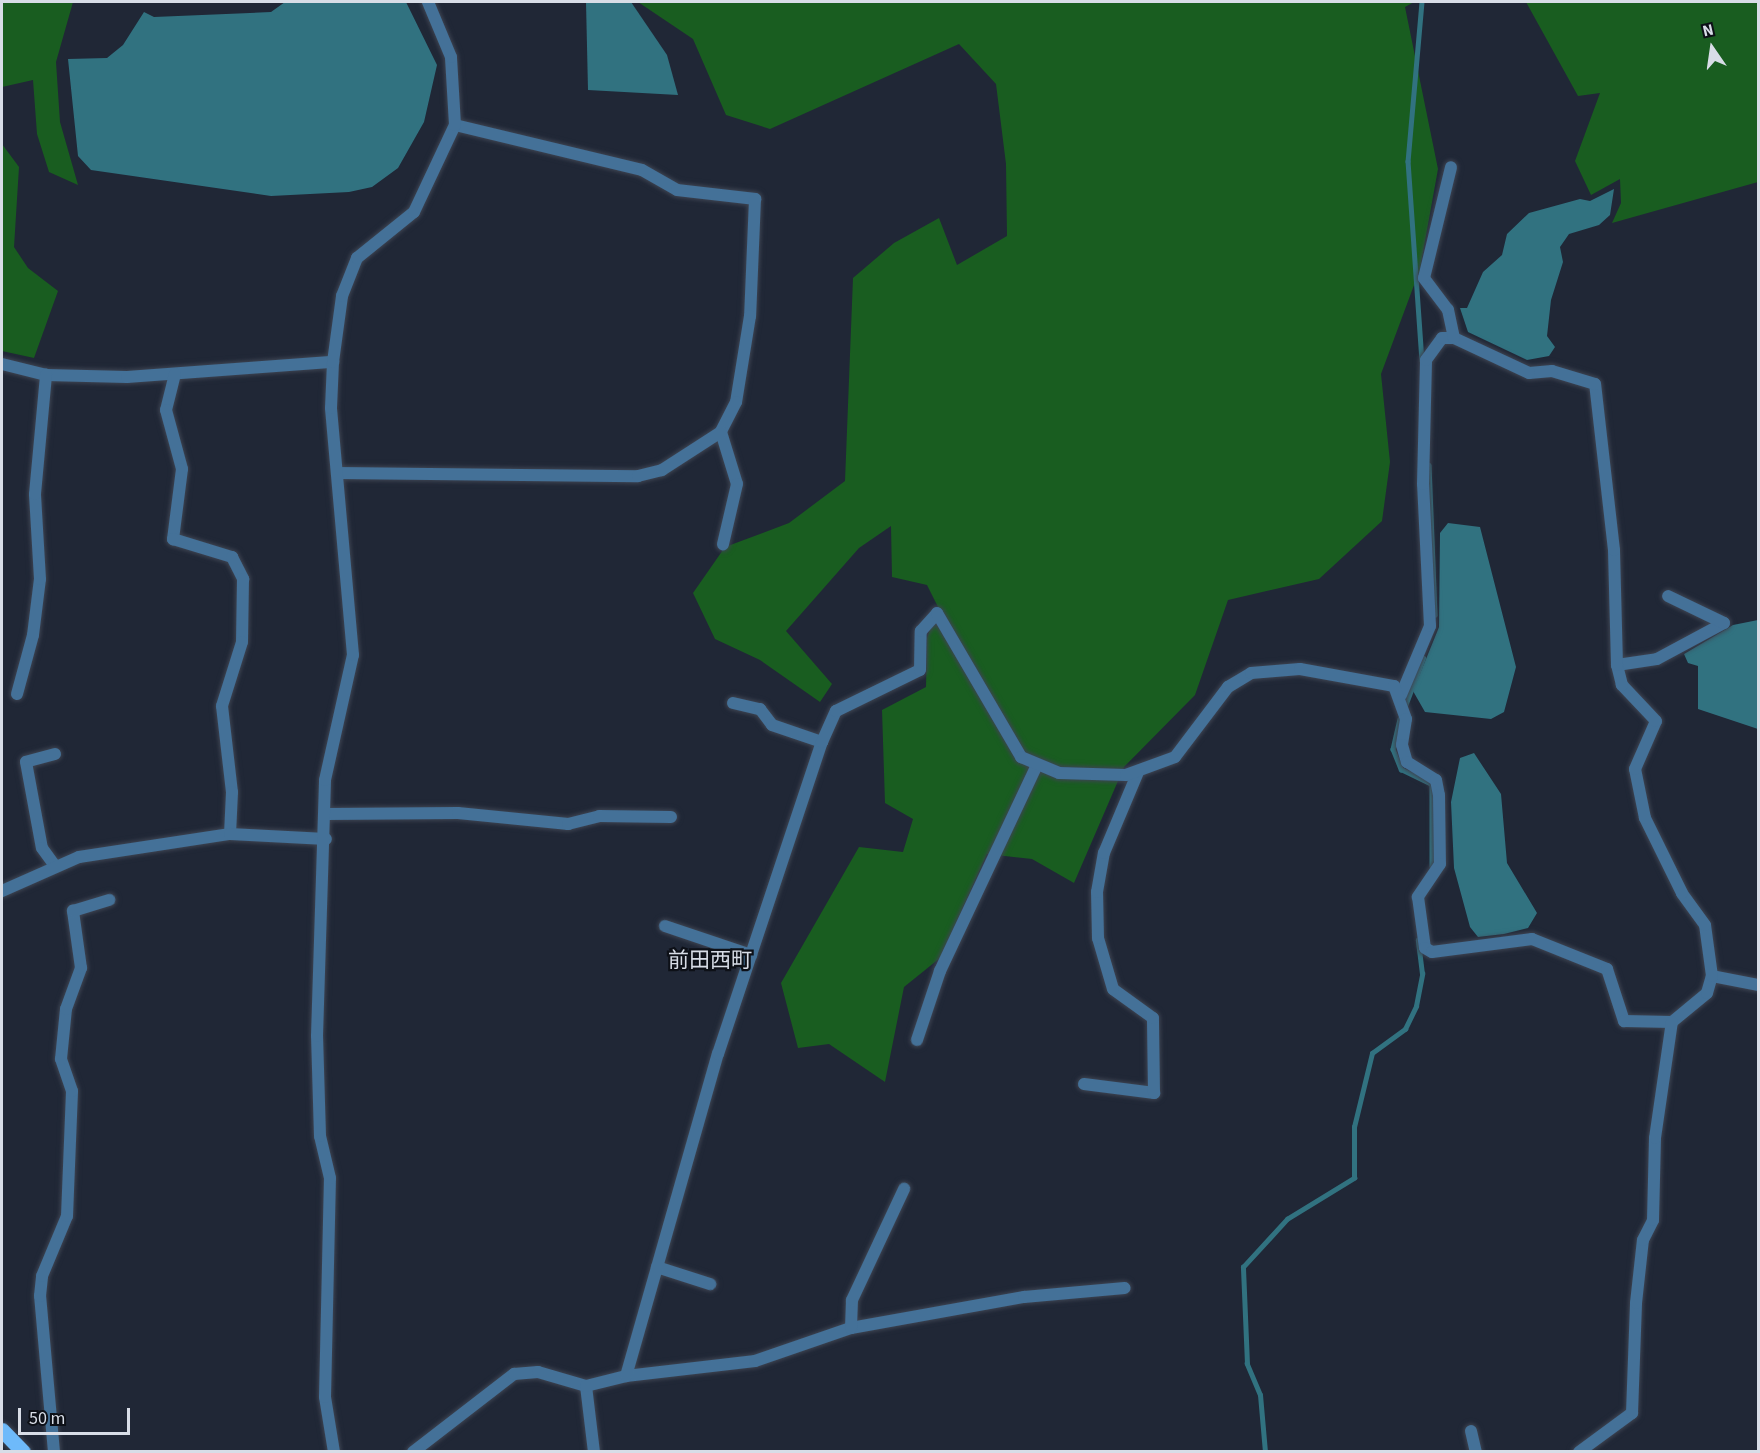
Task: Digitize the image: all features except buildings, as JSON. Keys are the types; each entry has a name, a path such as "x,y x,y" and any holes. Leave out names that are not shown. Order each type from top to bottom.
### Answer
{"main road":[{"path":"2,1430 23,1452"}],"street":[{"path":"334,1452 325,1397 330,1178 320,1136 317,1036 326,839 325,780 353,655 337,473 333,362 342,296 357,258 414,212 455,125 451,57 428,2"},
{"path":"337,473 638,476 662,470 721,432 736,402 750,316 755,199 677,190 642,170 455,125"},
{"path":"1451,167 1424,278 1448,310 1454,338"},
{"path":"626,1376 751,954 822,742 836,711 920,670 921,631 937,613 1021,757 1036,767 1091,776 1138,772 1175,757 1228,687 1251,673 1300,669 1394,686 1402,700 1406,719 1402,745 1407,762 1436,780 1439,795 1440,864 1418,897 1425,948 1432,952 1532,939 1606,969 1624,1021 1672,1022 1695,1006 1712,976 1705,925 1682,893 1645,818 1635,769 1656,721 1622,685 1617,665 1614,550 1595,384 1552,371 1529,374 1454,338 1442,339 1426,360 1423,484 1430,626 1402,700"},
{"path":"2,364 46,375 175,374 333,362"},
{"path":"175,374 166,410 183,469 172,539 232,557 243,579 242,642 222,706 230,834"},
{"path":"17,694 33,635 40,579 35,494 46,375"},
{"path":"721,432 737,484 723,544"},
{"path":"1617,665 1657,659 1724,623 1668,596"},
{"path":"733,703 760,709 772,725 822,742"},
{"path":"55,754 26,762 42,848 55,866"},
{"path":"917,1040 945,960 1036,767"},
{"path":"1084,1084 1154,1093 1153,1018 1113,988 1098,938 1097,892 1104,854 1138,772"},
{"path":"326,814 458,813 568,824 599,816 671,817"},
{"path":"2,891 79,857 230,834 326,839"},
{"path":"54,1452 40,1296 42,1276 67,1216 72,1091 62,1059 66,1009 81,968 74,911 109,900"},
{"path":"665,926 751,954"},
{"path":"1712,976 1758,985"},
{"path":"1579,1452 1632,1413 1636,1304 1643,1240 1653,1220 1655,1138 1672,1022"},
{"path":"851,1328 852,1300 904,1189"},
{"path":"657,1268 710,1284"},
{"path":"413,1452 514,1374 538,1372 586,1386 626,1376 755,1361 851,1328 1024,1297 1125,1288"},
{"path":"586,1386 594,1452"},
{"path":"1471,1431 1476,1452"}],"green space":[{"path":"2,2 73,2 56,62 60,122 78,185 49,172 37,134 33,80 2,87"},
{"path":"638,2 1414,2 1405,7 1438,169 1420,269 1381,374 1390,462 1382,521 1319,579 1228,600 1195,695 1124,767 1074,883 1032,859 987,854 940,958 904,987 885,1082 829,1044 798,1048 781,983 859,847 903,852 913,819 885,803 882,710 926,687 927,638 938,607 927,585 892,577 891,526 859,548 786,631 832,684 820,702 760,660 715,639 693,593 725,547 789,523 845,481 853,278 894,243 939,218 957,265 1007,236 1006,164 996,84 959,44 770,129 726,115 693,39"},
{"path":"1526,2 1758,2 1758,182 1612,223 1621,203 1620,179 1591,195 1575,161 1600,93 1578,96"},
{"path":"2,144 19,167 14,247 28,268 58,291 34,358 2,351"}],"water":[{"path":"285,2 406,2 437,65 424,122 398,168 372,187 349,192 271,196 91,170 78,156 68,59 107,58 123,45 144,12 154,17 271,12"},
{"path":"586,2 631,2 667,55 678,95 588,90"},
{"path":"1614,189 1610,215 1599,225 1569,234 1560,247 1563,262 1551,300 1547,336 1555,347 1549,356 1527,360 1468,332 1460,308 1467,308 1483,272 1502,255 1507,234 1529,213 1580,199 1590,201"},
{"path":"1448,523 1480,527 1516,667 1504,712 1491,719 1425,712 1413,691 1439,627 1440,533"},
{"path":"1758,620 1758,729 1698,709 1698,666 1688,663 1684,654 1733,625"},
{"path":"1474,753 1501,794 1507,863 1537,913 1528,928 1478,937 1470,927 1454,868 1451,802 1460,758"}],"waterway":[{"path":"1422,2 1408,161 1422,361"},
{"path":"1429,465 1435,615"},
{"path":"1405,706 1423,658"},
{"path":"1400,719 1393,749 1401,769 1432,784 1432,866"},
{"path":"1265,1452 1260,1395 1247,1364 1243,1267 1287,1219 1354,1178 1354,1127 1372,1053 1405,1029 1416,1006 1422,974 1418,940"}],"district":[{"name":"前田西町","path":"710,960"}]}
